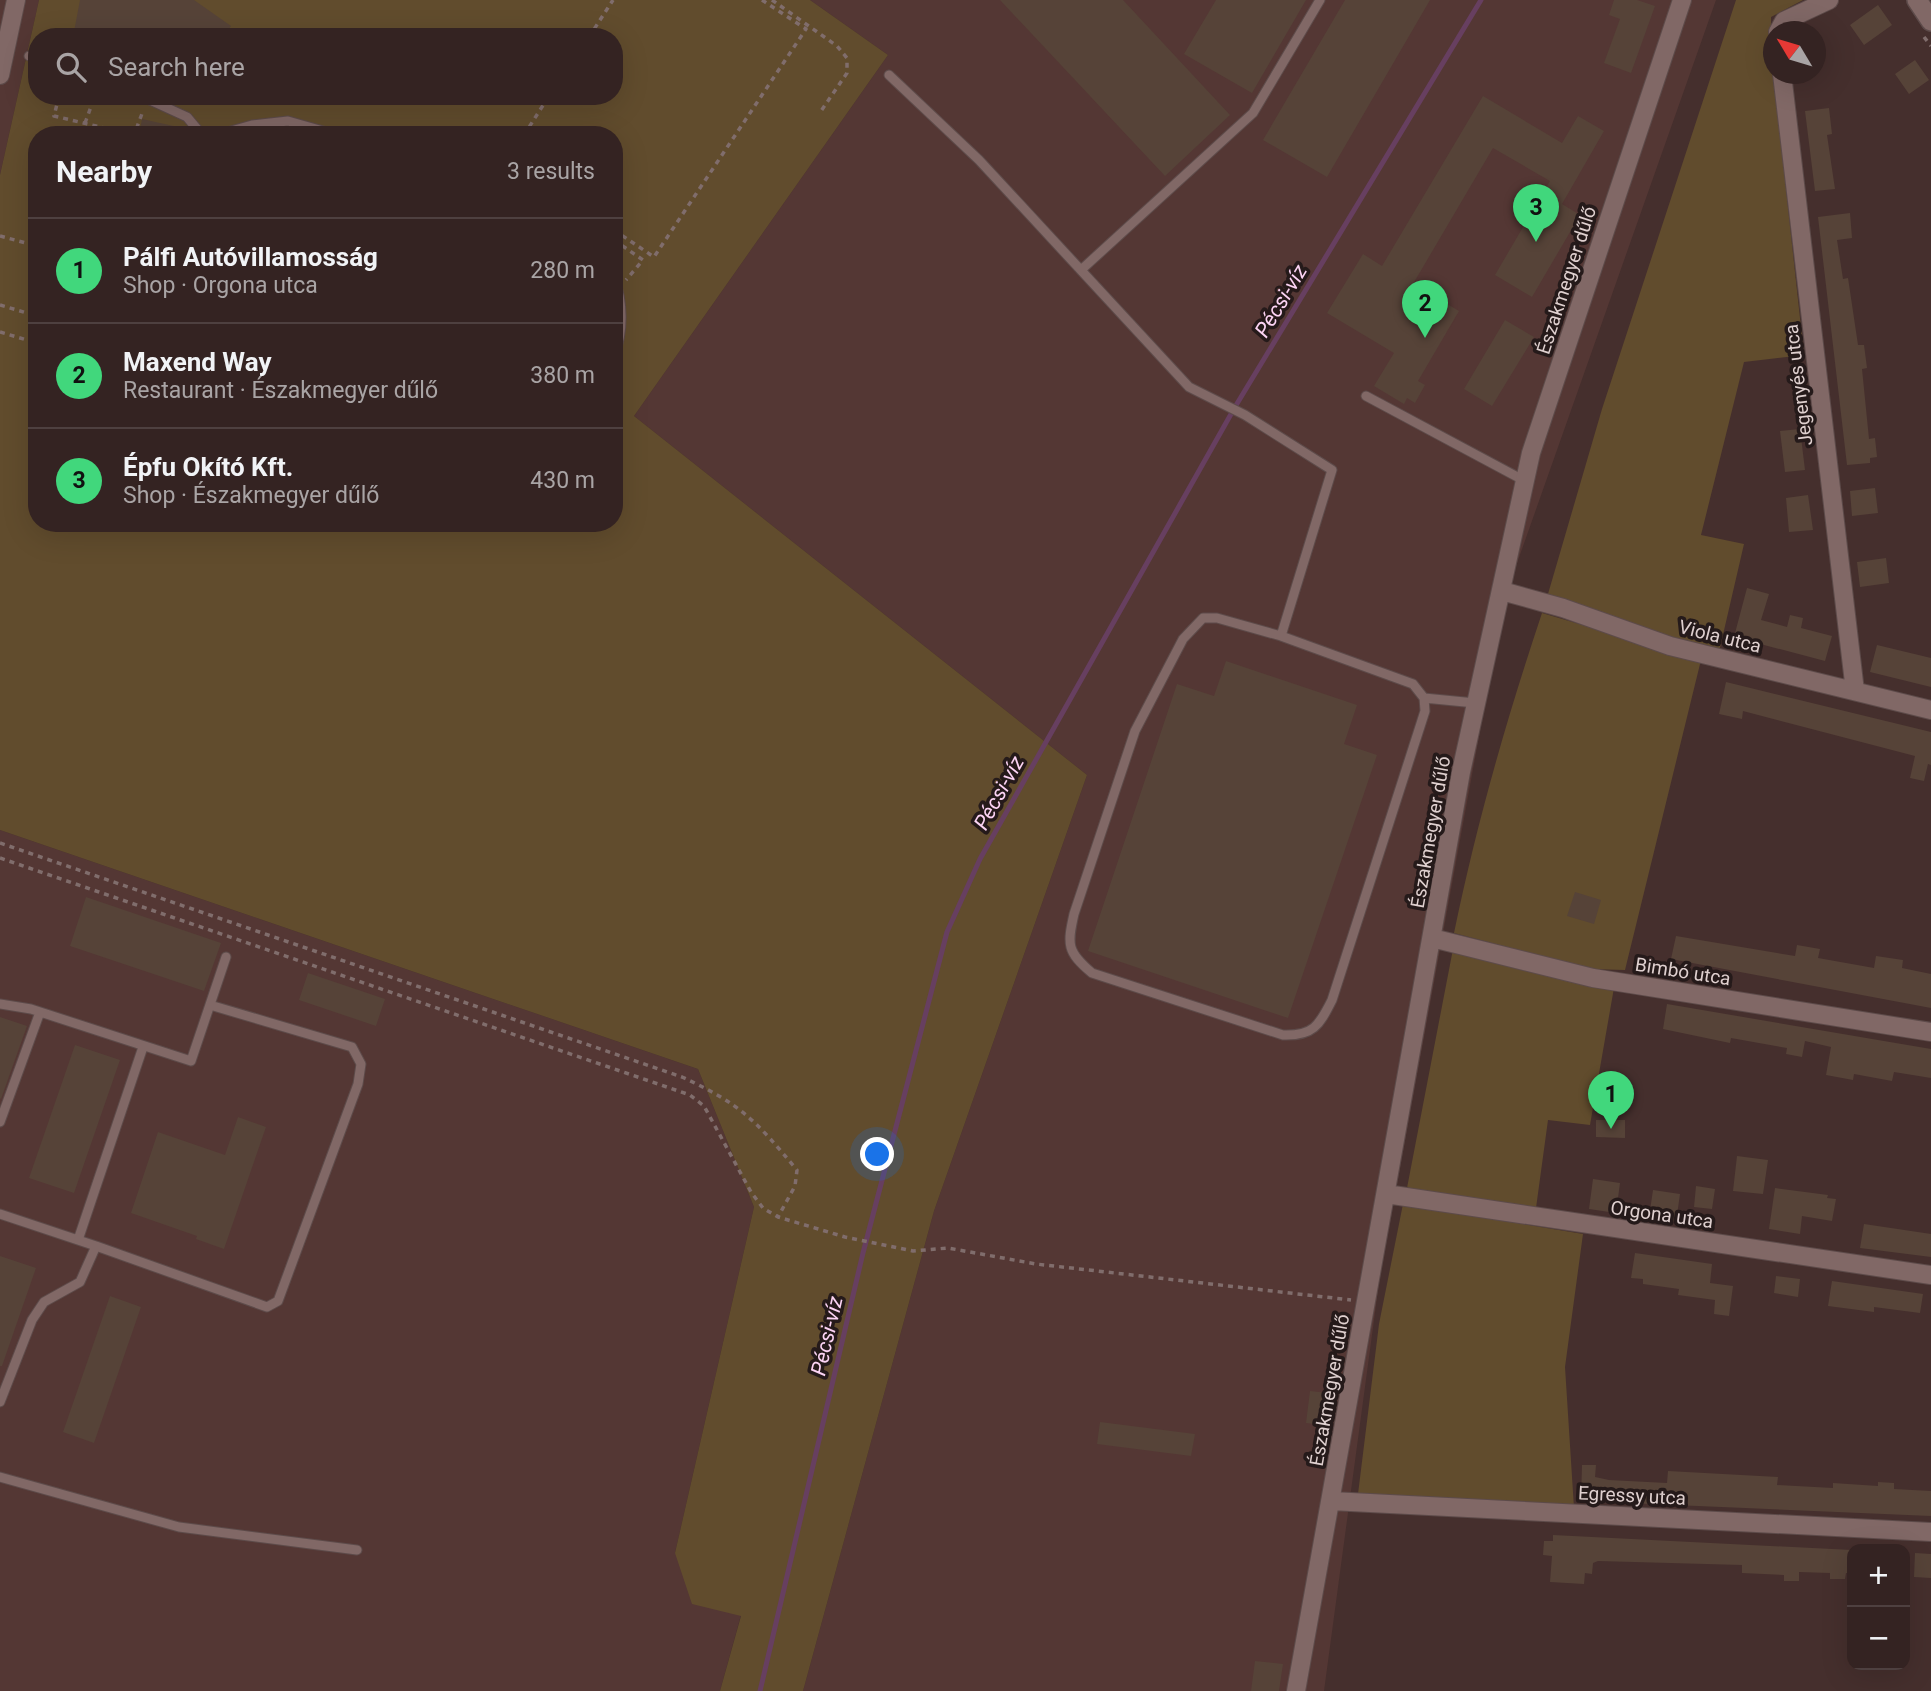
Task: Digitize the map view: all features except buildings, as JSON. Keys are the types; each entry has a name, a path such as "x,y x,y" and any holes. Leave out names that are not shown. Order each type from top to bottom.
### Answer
{"street":[{"path":"0,75 3,48 16,0"},
{"name":"Északmegyer dűlő","path":"1296,1691 1475,703 1531,453 1682,0"},
{"path":"1784,21 1829,0"},
{"path":"1917,0 1931,21"},
{"name":"Jegenyés utca","path":"1783,84 1855,691"},
{"name":"Viola utca","path":"1502,591 1563,608 1670,646 1931,710"},
{"name":"Bimbó utca","path":"1432,938 1593,978 1931,1032"},
{"name":"Orgona utca","path":"1386,1194 1931,1275"},
{"name":"Egressy utca","path":"1331,1501 1931,1532"}],"lane":[{"path":"1081,270 1253,113 1320,0"},
{"path":"889,75 979,160 1189,387 1245,415 1332,470 1281,636"},
{"path":"161,105 187,117 194,126"},
{"path":"249,126 288,121 306,126"},
{"path":"1366,396 1525,481"},
{"path":"1203,618 1210,618 1281,636 1413,684 1424,698 1425,711 1332,1000 1320,1023 1303,1036 1283,1035 1092,974 1076,960 1068,941 1073,914 1135,731 1191,627 1203,618"},
{"path":"1424,698 1475,703"},
{"path":"0,1004 40,1012 191,1061 226,957"},
{"path":"0,1214 267,1307 278,1301 358,1084 361,1064 352,1047 210,1005"},
{"path":"0,1122 40,1012"},
{"path":"78,1240 143,1047"},
{"path":"0,1402 32,1320 44,1302 80,1282 96,1246"},
{"path":"0,1477 179,1527 357,1550"}],"path":[{"path":"595,28 613,0"},
{"path":"762,0 771,1 837,46 847,58 847,73 819,114"},
{"path":"623,236 654,257 806,29 771,1"},
{"path":"57,105 54,116 98,126"},
{"path":"86,123 92,105"},
{"path":"136,126 142,105"},
{"path":"530,126 543,105"},
{"path":"0,236 28,244"},
{"path":"623,246 643,260 623,283"},
{"path":"0,305 28,313"},
{"path":"0,332 28,340"},
{"path":"0,843 682,1077 722,1096 756,1120 797,1170 795,1186 778,1217"},
{"path":"0,858 690,1095 704,1106 751,1192 763,1208 778,1217 845,1237 913,1251 948,1248 1036,1264 1360,1301"}],"shaded area":[{"path":"0,0 39,0 33,28 28,28 28,49 0,175"},
{"path":"39,0 810,0 888,55 634,416 1087,775 934,1211 803,1691 720,1691 741,1616 692,1604 675,1553 754,1207 698,1069 0,830 0,175 28,49 28,105 623,105 623,28 33,28"},
{"path":"810,0 1716,0 1504,600 1379,1283 1324,1691 803,1691 934,1211 1087,775 634,416 888,55"},
{"path":"1736,0 1803,0 1771,17 1771,21 1763,21 1763,84 1775,84 1804,355 1744,362 1701,535 1744,544 1719,652 1643,630 1548,594 1602,409"},
{"path":"1542,613 1701,660 1625,970 1590,969 1454,933 1493,772"},
{"path":"0,830 698,1069 754,1207 675,1553 741,1615 720,1691 0,1691"},
{"path":"1453,949 1615,982 1590,1125 1548,1120 1536,1208 1407,1188"},
{"path":"1403,1204 1583,1234 1565,1367 1574,1508 1358,1494 1379,1324"}],"waterway":[{"name":"Pécsi-víz","path":"760,1691 863,1253 947,932 980,859 1235,407 1481,0"}],"place":[{"name":"Épfu Okító Kft.","path":"1536,242"},
{"name":"Maxend Way","path":"1425,338"},
{"name":"Pálfi Autóvillamosság","path":"1611,1129"}]}
